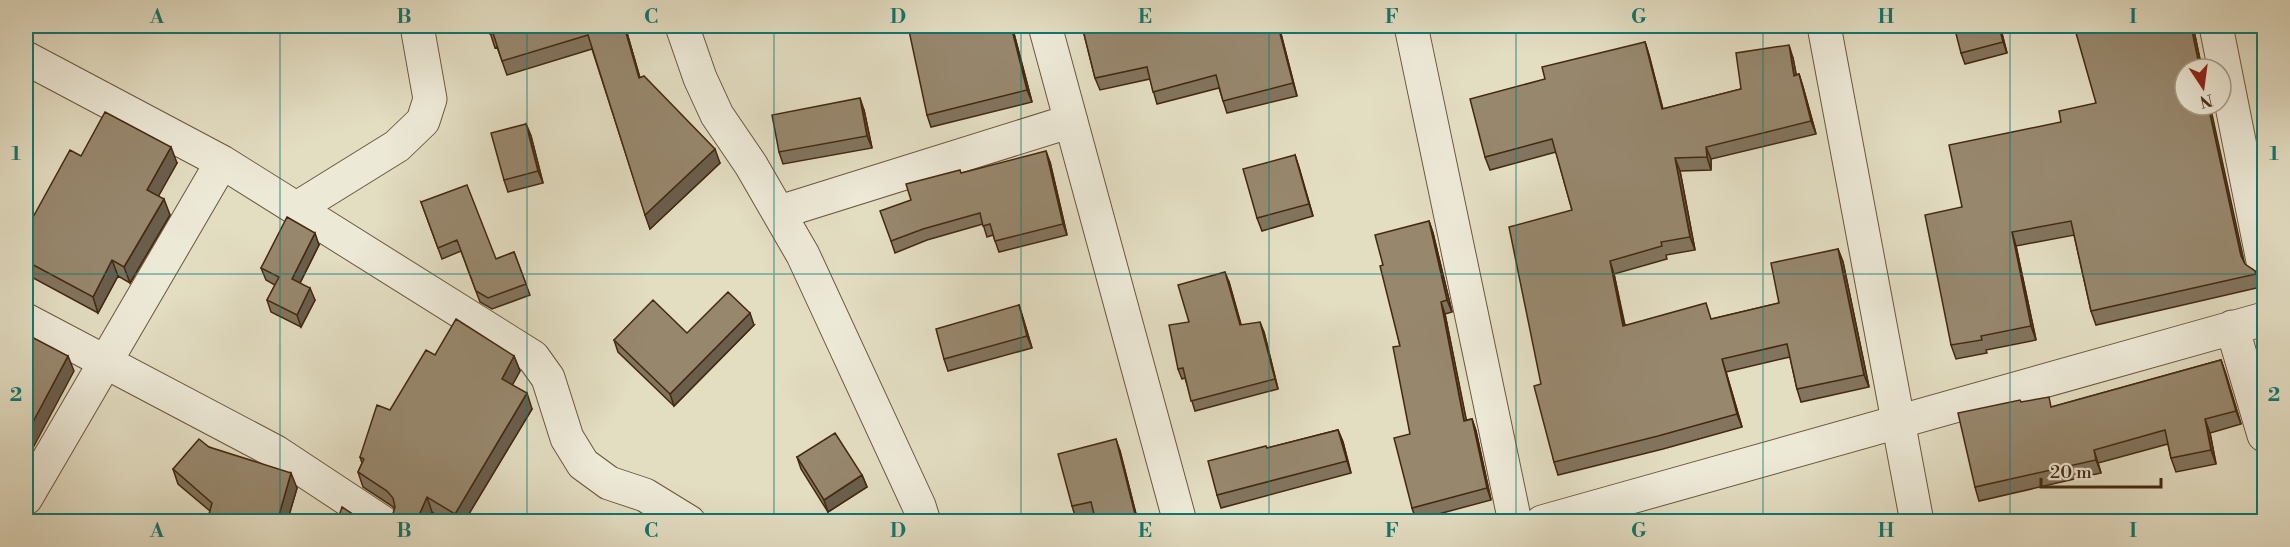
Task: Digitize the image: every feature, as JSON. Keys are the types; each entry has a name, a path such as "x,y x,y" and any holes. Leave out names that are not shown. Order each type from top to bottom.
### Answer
{"street":[{"path":"297,208 398,146 423,121 430,99 417,26"},
{"path":"682,26 700,78 717,115 780,212 803,255 924,522"},
{"path":"1045,26 1180,522"},
{"path":"1412,26 1515,522"},
{"path":"1824,26 1917,522"},
{"path":"2216,26 2265,266"},
{"path":"26,58 222,162 533,357 548,378 567,438 583,464 609,483 645,495 689,522"},
{"path":"780,212 1071,121"},
{"path":"26,498 222,162"},
{"path":"1542,522 2265,319"},
{"path":"26,320 276,452 382,522"},
{"path":"2232,327 2265,435"}],"building":[{"path":"488,26 624,26 639,78 644,76 715,149 645,215 588,35 502,61 493,33 490,34"},
{"path":"908,26 1011,26 1027,90 927,115"},
{"path":"1082,26 1278,26 1293,83 1223,101 1216,75 1153,92 1147,67 1095,78"},
{"path":"1954,26 1999,26 2003,42 1961,53"},
{"path":"2103,26 2191,26 2197,57 2173,57 2173,117 2211,117 2241,256 2245,264 2256,274 2091,311 2071,221 2012,232 2031,326 1981,336 1982,340 1951,345 1925,215 1962,207 1949,145 2061,122 2059,111 2096,103 2076,33"},
{"path":"1645,42 1662,109 1741,89 1736,53 1789,45 1794,76 1799,74 1811,121 1706,147 1707,157 1675,158 1690,237 1661,242 1662,246 1610,261 1623,326 1706,303 1711,319 1779,303 1771,263 1838,249 1864,375 1797,389 1787,344 1722,359 1737,414 1554,462 1534,386 1541,384 1509,227 1572,210 1552,139 1485,157 1470,99 1545,79 1542,67"},
{"path":"860,98 867,136 779,152 772,115"},
{"path":"105,112 171,147 147,190 164,199 124,267 112,260 93,297 26,261 26,230 70,150 81,156"},
{"path":"526,124 538,171 504,180 491,133"},
{"path":"1046,151 1063,224 995,241 990,224 983,226 980,213 923,229 891,241 880,211 911,200 906,184 960,170 961,173"},
{"path":"1295,155 1309,204 1257,218 1243,169"},
{"path":"467,185 496,259 514,252 526,284 488,298 476,291 457,240 438,248 421,202"},
{"path":"287,217 315,233 292,279 310,288 297,315 267,300 279,277 261,268"},
{"path":"1429,221 1447,300 1441,302 1464,421 1472,419 1487,488 1412,508 1394,438 1410,434 1393,347 1400,346 1380,266 1383,265 1375,235"},
{"path":"1225,272 1240,325 1260,322 1275,379 1191,401 1183,368 1178,369 1169,325 1189,322 1178,285"},
{"path":"728,292 750,313 670,394 614,340 653,300 687,333"},
{"path":"1019,305 1027,336 944,359 936,329"},
{"path":"456,319 514,356 502,379 527,393 455,514 427,497 416,522 387,522 392,517 395,507 393,498 387,491 358,472 364,459 360,457 377,405 390,410 426,350 435,355"},
{"path":"26,334 68,356 26,435"},
{"path":"2265,350 2265,373 2258,352"},
{"path":"2221,360 2236,411 2205,419 2211,450 2171,458 2165,430 2094,450 2096,460 1975,487 1958,413 2020,400 2021,402 2049,397 2051,407"},
{"path":"1338,430 1347,461 1217,495 1208,461"},
{"path":"835,433 862,475 824,500 797,457"},
{"path":"199,439 209,447 291,473 277,522 207,522 212,503 173,469"},
{"path":"1116,439 1136,518 1151,514 1153,522 1096,522 1091,502 1072,506 1058,454"},
{"path":"342,507 365,522 337,522"}]}
